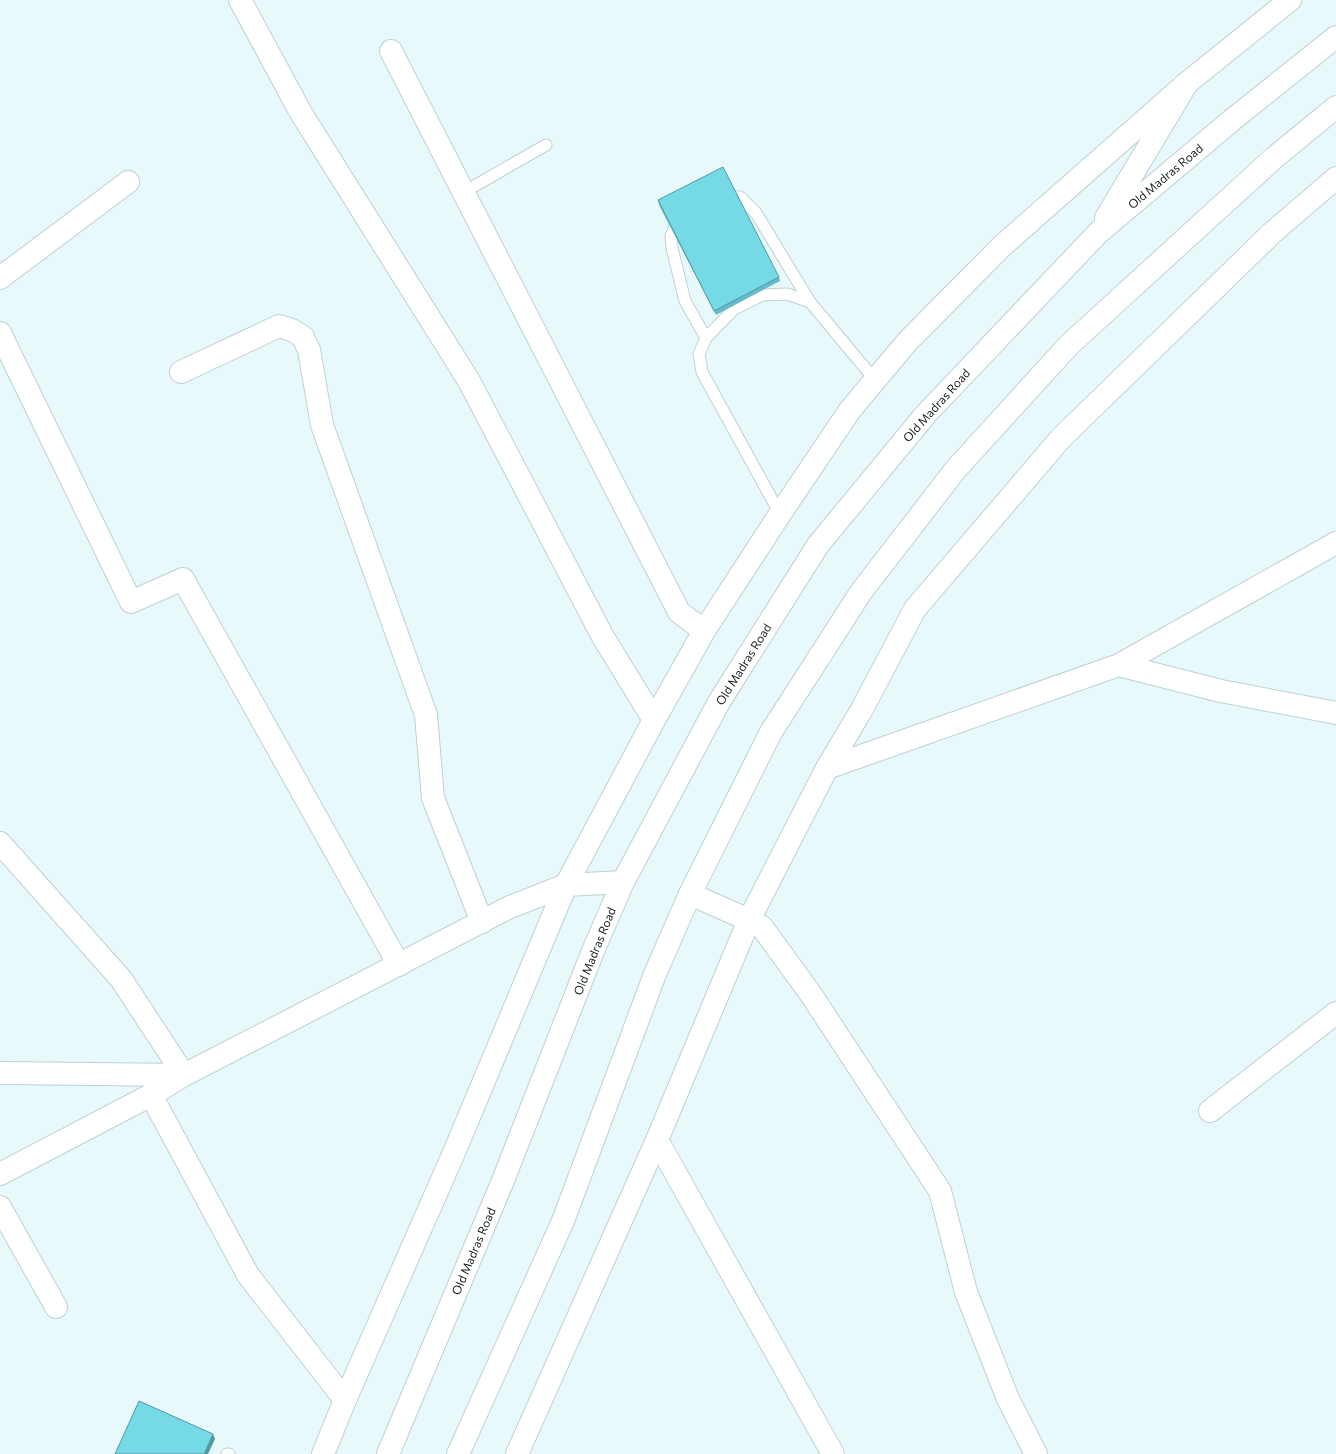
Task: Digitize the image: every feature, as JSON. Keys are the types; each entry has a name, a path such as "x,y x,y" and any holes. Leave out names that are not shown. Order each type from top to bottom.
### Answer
{"main road":[{"path":"240,0 301,113 469,381 603,637 654,720"},
{"path":"324,1454 345,1400 453,1155 566,885 654,720 704,631 780,514 850,410 907,342 1002,246 1187,82 1290,0"},
{"name":"Old Madras Road","path":"388,1454 502,1183 593,951 623,882 719,702 818,545 926,414 1098,233 1232,120 1336,37"},
{"path":"391,51 679,612 704,631"},
{"path":"1098,233 1187,82"},
{"path":"458,1454 563,1221 655,974 690,894 771,732 861,592 956,469 1069,345 1275,157 1336,107"},
{"path":"517,1454 657,1140 749,920 827,768 862,709 915,609 1061,438 1272,233 1336,178"},
{"path":"0,278 128,182"},
{"path":"181,372 279,326 292,330 302,337 309,350 322,425 426,715 433,798 482,922"},
{"path":"0,333 131,602 183,579 399,965"},
{"path":"827,768 1119,665 1336,543"},
{"path":"1119,665 1220,691 1336,713"},
{"path":"0,843 121,979 184,1075"},
{"path":"0,1174 151,1095 184,1075 510,907 566,885 623,882"},
{"path":"690,894 762,927 810,993 940,1191 966,1292 1008,1399 1036,1454"},
{"path":"1210,1111 1336,1013"},
{"path":"0,1073 184,1075"},
{"path":"151,1095 248,1275 345,1400"},
{"path":"657,1140 833,1454"},
{"path":"0,1207 56,1307"}],"lane":[{"path":"464,192 546,145"},
{"path":"717,200 723,197 740,197 756,213 810,302 875,380"},
{"path":"688,216 676,224 671,236 672,248 685,301 706,338"},
{"path":"780,514 702,372 699,354 706,338 734,309 762,295 787,294 810,302"}],"building":[{"path":"723,167 779,277 714,311 658,200"},
{"path":"139,1401 213,1434 204,1454 115,1454"}]}
